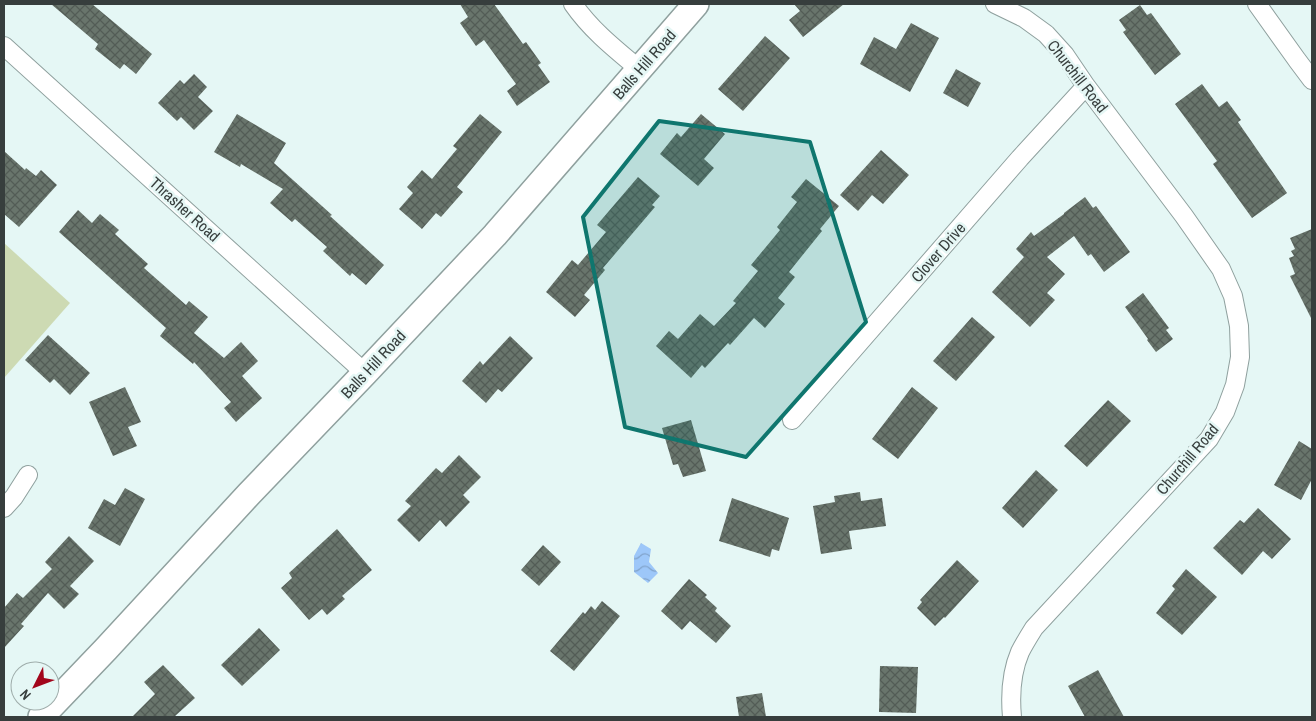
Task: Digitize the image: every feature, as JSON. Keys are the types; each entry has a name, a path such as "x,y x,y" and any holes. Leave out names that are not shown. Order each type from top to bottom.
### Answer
{"street":[{"path":"573,4 604,40 639,69"},
{"name":"Balls Hill Road","path":"40,717 106,650 248,494 366,373 494,235 696,4"},
{"name":"Churchill Road","path":"995,4 1024,18 1046,34 1065,55 1086,86 1184,216 1221,270 1233,296 1240,326 1240,357 1235,385 1225,412 1209,439 1034,628 1020,652 1013,673 1010,698 1012,717"},
{"path":"1257,4 1312,80"},
{"name":"Thrasher Road","path":"4,46 366,373"},
{"name":"Clover Drive","path":"792,420 1086,86"},
{"path":"4,508 14,497 28,474"}],"highlighted area":[{"path":"659,121 810,142 866,322 746,457 625,427 583,217"}],"green space":[{"path":"4,243 70,303 4,378"}],"water":[{"path":"641,543 651,549 649,562 658,573 648,583 634,572 634,556"}],"building":[{"path":"51,4 92,4 152,54 136,74 124,64 120,69 95,49 98,44"},
{"path":"460,4 494,4 523,44 526,42 541,63 538,65 550,82 517,106 507,91 516,84 484,40 476,46 460,23 468,17"},
{"path":"794,4 844,4 803,37 789,20 800,11"},
{"path":"1140,5 1147,15 1151,13 1181,54 1155,75 1123,32 1126,30 1119,20"},
{"path":"911,23 939,38 910,92 860,64 874,37 896,49"},
{"path":"765,36 790,58 743,111 718,89"},
{"path":"956,69 981,83 968,107 943,93"},
{"path":"194,74 207,87 198,97 213,111 194,130 181,117 177,121 158,103 180,80 184,84"},
{"path":"1202,84 1219,107 1227,101 1241,120 1238,122 1287,193 1252,218 1213,164 1217,161 1175,104"},
{"path":"237,114 286,143 274,163 384,265 366,285 352,273 350,276 323,251 327,247 295,219 292,222 270,203 283,189 241,164 240,167 214,152"},
{"path":"480,114 502,132 457,187 463,192 441,217 436,213 422,229 399,209 413,193 407,187 422,170 432,179 457,149 453,146"},
{"path":"701,114 725,134 704,159 714,168 698,186 660,154 677,133 681,137"},
{"path":"881,150 909,175 883,204 872,195 858,211 840,195"},
{"path":"4,151 25,170 26,168 36,176 41,170 57,185 19,227 4,214"},
{"path":"638,177 660,196 652,205 655,207 603,268 605,270 584,295 590,300 575,317 546,292 572,260 578,265 606,232 597,225"},
{"path":"806,179 839,206 820,229 822,231 789,272 795,277 778,298 785,304 765,328 754,318 730,345 728,343 705,368 702,365 691,378 656,346 669,331 678,339 700,314 714,326 736,303 733,301 758,271 751,265 780,230 777,227 797,202 791,197"},
{"path":"1085,197 1093,208 1096,206 1130,252 1104,272 1091,254 1088,256 1074,236 1047,257 1065,274 1047,293 1055,300 1030,327 992,292 1024,257 1016,249 1031,232 1034,236"},
{"path":"78,210 92,223 100,214 119,230 115,234 148,264 144,268 186,305 189,301 208,317 194,333 224,358 241,342 258,361 242,376 262,398 236,422 224,408 231,402 194,362 193,364 160,336 166,328 59,232"},
{"path":"1312,229 1312,320 1290,276 1295,274 1289,258 1294,256 1291,251 1295,249 1290,238"},
{"path":"1143,293 1169,328 1166,330 1173,339 1156,352 1125,307"},
{"path":"972,317 995,337 956,381 933,361"},
{"path":"48,335 90,373 70,395 54,379 50,383 25,360"},
{"path":"510,336 533,358 502,392 498,389 486,403 462,381 480,361 483,365"},
{"path":"125,387 141,422 128,427 137,446 113,456 89,402"},
{"path":"912,387 938,408 898,459 872,439"},
{"path":"1108,400 1131,421 1087,467 1064,446"},
{"path":"691,420 706,471 683,477 678,464 673,465 662,428"},
{"path":"1299,441 1312,449 1312,479 1301,500 1274,485"},
{"path":"459,455 481,477 463,495 470,502 446,527 440,520 419,542 397,520 411,506 405,501 436,468 442,473"},
{"path":"1036,470 1058,490 1023,528 1002,508"},
{"path":"125,488 145,499 120,546 88,528 104,499 115,505"},
{"path":"860,492 861,501 882,498 886,526 849,531 852,549 821,554 813,506 835,502 834,496"},
{"path":"732,498 789,518 779,551 772,549 770,557 719,541"},
{"path":"1258,508 1291,539 1272,559 1263,551 1242,575 1213,548 1240,520 1244,523"},
{"path":"337,529 372,570 342,596 345,599 327,615 322,609 309,620 281,588 292,578 289,573"},
{"path":"69,536 94,561 70,586 79,594 64,609 48,593 21,624 24,626 4,648 4,608 17,593 23,598 52,569 45,562"},
{"path":"543,545 561,562 539,586 521,570"},
{"path":"957,560 979,581 945,618 935,626 917,608 922,602 920,600"},
{"path":"1186,569 1217,597 1182,635 1156,613 1175,589 1172,586"},
{"path":"689,579 707,595 705,597 717,608 715,611 731,626 716,643 690,621 682,630 661,611"},
{"path":"602,601 620,616 574,671 550,651 583,612 585,614 591,606 595,610"},
{"path":"259,628 280,650 242,686 221,665"},
{"path":"163,665 195,698 174,717 132,717 155,694 144,682"},
{"path":"880,666 918,667 916,713 879,712"},
{"path":"1098,670 1124,717 1085,717 1068,686"},
{"path":"762,693 766,717 739,717 736,697"}]}
